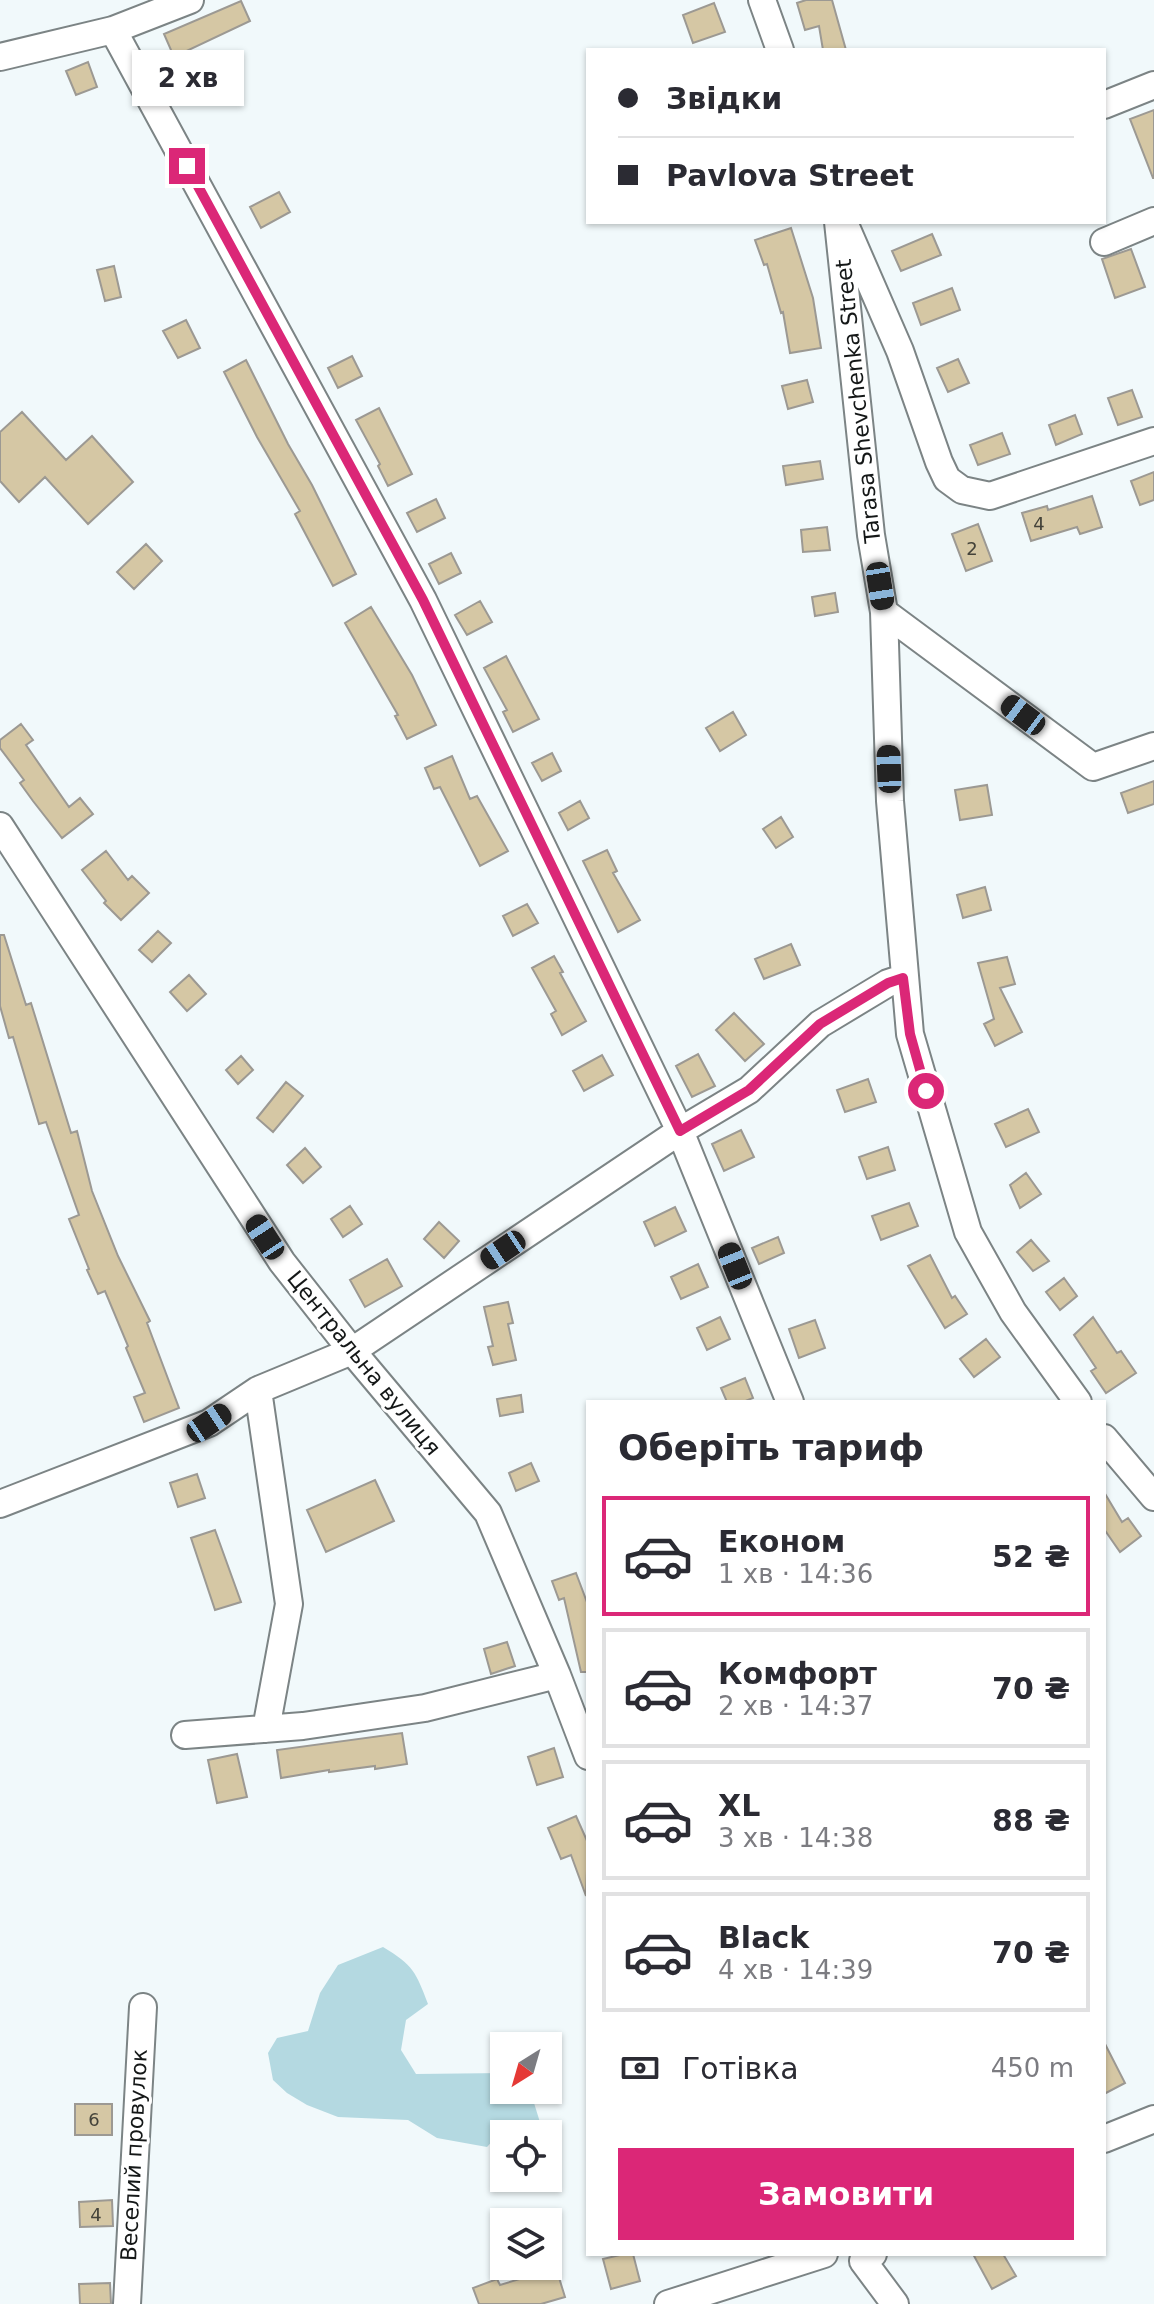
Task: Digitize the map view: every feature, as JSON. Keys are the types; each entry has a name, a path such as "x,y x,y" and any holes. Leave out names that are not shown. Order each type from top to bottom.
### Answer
{"street":[{"path":"0,57 113,30 190,0"},
{"path":"762,0 779,48"},
{"path":"113,30 423,600 680,1131 789,1400"},
{"path":"1106,104 1154,85"},
{"path":"1104,242 1154,221"},
{"name":"Tarasa Shevchenka Street","path":"841,224 870,520 884,612 890,801 910,1034 968,1232 1013,1312 1077,1400"},
{"path":"842,224 900,351 939,462 947,479 962,490 990,496 1154,441"},
{"path":"884,612 1093,767 1154,746"},
{"name":"Центральна вулиця","path":"0,826 282,1262 488,1513 586,1751"},
{"path":"0,1504 209,1423 258,1390 352,1351 680,1131 749,1090 820,1024 888,983 903,978"},
{"path":"258,1390 289,1604 266,1729"},
{"path":"1106,1440 1154,1497"},
{"path":"185,1735 266,1729 425,1708 557,1675"},
{"name":"Веселий провулок","path":"127,2304 143,2007"},
{"path":"1106,2138 1154,2119"},
{"path":"668,2304 779,2260 809,2256"},
{"path":"860,2256 895,2304"}],"shaded area":[{"path":"383,1947 401,1959 412,1970 428,2004 406,2020 401,2050 416,2074 490,2073 490,2104 534,2104 539,2120 490,2120 490,2144 487,2147 437,2138 408,2120 338,2117 287,2093 273,2080 268,2053 277,2038 308,2031 320,1993 338,1965"}],"building":[{"path":"832,0 845,48 823,48 819,26 805,30 797,3"},
{"path":"241,1 250,21 174,57 164,34"},
{"path":"714,3 725,32 693,43 683,15"},
{"path":"88,62 97,87 76,95 66,71"},
{"path":"1154,110 1154,178 1153,178 1130,119"},
{"path":"279,192 290,212 261,228 250,207"},
{"path":"791,228 813,298 821,348 790,353 783,312 767,264 764,265 755,240"},
{"path":"932,234 941,255 901,271 892,251"},
{"path":"1131,249 1145,287 1115,298 1102,259"},
{"path":"114,266 121,297 105,301 97,270"},
{"path":"952,288 960,310 921,325 913,303"},
{"path":"186,320 200,348 178,358 163,331"},
{"path":"352,356 362,376 338,388 328,368"},
{"path":"958,359 969,383 948,392 937,368"},
{"path":"246,360 356,574 333,586 295,514 300,511 224,372"},
{"path":"807,380 813,402 788,409 782,386"},
{"path":"1132,390 1142,417 1118,425 1108,398"},
{"path":"379,408 412,474 388,486 356,420"},
{"path":"22,412 66,460 92,436 133,482 88,524 45,477 19,502 0,481 0,432"},
{"path":"1075,415 1082,434 1056,445 1049,425"},
{"path":"1002,433 1010,454 978,465 970,445"},
{"path":"820,461 823,479 786,485 783,466"},
{"path":"1154,472 1154,500 1140,505 1131,481"},
{"path":"1092,496 1102,527 1080,534 1077,527 1031,541 1022,513 1047,506 1048,510"},
{"path":"436,499 445,518 417,532 407,513"},
{"path":"978,524 992,561 966,571 952,534"},
{"path":"827,527 830,550 803,552 801,530"},
{"path":"146,544 162,561 134,589 117,572"},
{"path":"451,553 461,573 439,584 429,564"},
{"path":"835,593 838,612 815,616 812,597"},
{"path":"480,601 492,622 467,635 455,615"},
{"path":"371,607 412,675 436,725 407,739 395,716 398,715 345,623"},
{"path":"506,656 539,719 513,732 503,712 507,710 484,668"},
{"path":"733,712 746,735 720,751 706,728"},
{"path":"21,724 33,740 26,745 69,807 80,798 93,814 62,838 20,783 24,780 0,748 0,740"},
{"path":"552,753 561,771 542,781 532,763"},
{"path":"452,756 470,799 477,796 508,851 480,866 440,787 434,789 425,768"},
{"path":"1154,781 1154,804 1128,813 1121,793"},
{"path":"987,785 992,815 960,820 955,790"},
{"path":"580,801 589,818 568,830 559,813"},
{"path":"781,817 793,837 776,848 763,829"},
{"path":"607,850 617,871 613,873 640,920 618,932 583,861"},
{"path":"106,851 128,880 132,876 149,893 121,920 104,903 106,901 82,870"},
{"path":"985,887 991,910 963,918 957,895"},
{"path":"527,904 538,923 513,936 503,916"},
{"path":"158,931 171,943 152,962 139,950"},
{"path":"0,935 4,935 26,1005 31,1003 71,1133 77,1131 92,1191 118,1256 150,1321 147,1323 179,1408 144,1422 134,1397 145,1393 105,1291 98,1294 87,1270 69,1219 79,1215 46,1122 39,1124 13,1037 9,1038 0,1006"},
{"path":"791,944 800,965 764,979 755,959"},
{"path":"554,956 586,1021 562,1035 551,1014 556,1011 532,968"},
{"path":"1007,957 1015,984 1000,988 1022,1032 995,1046 984,1024 994,1019 978,963"},
{"path":"189,975 206,994 187,1011 170,992"},
{"path":"734,1013 764,1044 745,1061 716,1030"},
{"path":"698,1054 715,1086 692,1097 676,1066"},
{"path":"602,1055 613,1075 584,1091 573,1071"},
{"path":"241,1056 253,1070 238,1084 226,1070"},
{"path":"868,1079 876,1102 845,1112 837,1090"},
{"path":"286,1082 303,1096 273,1132 257,1118"},
{"path":"1028,1109 1039,1132 1006,1147 995,1124"},
{"path":"741,1130 754,1157 724,1171 712,1144"},
{"path":"888,1147 895,1170 867,1179 859,1157"},
{"path":"305,1148 321,1167 303,1183 287,1165"},
{"path":"1026,1173 1041,1194 1020,1208 1010,1185"},
{"path":"909,1203 918,1226 881,1240 872,1216"},
{"path":"350,1206 362,1224 343,1237 331,1219"},
{"path":"675,1207 686,1231 655,1246 644,1222"},
{"path":"439,1222 459,1241 444,1258 424,1239"},
{"path":"778,1237 784,1253 759,1264 752,1248"},
{"path":"1031,1240 1049,1261 1033,1271 1017,1252"},
{"path":"930,1255 952,1298 955,1296 967,1314 945,1328 908,1266"},
{"path":"387,1259 402,1286 365,1307 350,1280"},
{"path":"698,1264 708,1287 681,1299 671,1277"},
{"path":"1064,1278 1077,1296 1060,1310 1046,1292"},
{"path":"508,1302 513,1323 508,1324 516,1360 493,1365 488,1347 493,1346 484,1307"},
{"path":"720,1317 730,1339 707,1350 697,1328"},
{"path":"1093,1317 1117,1353 1121,1351 1136,1373 1106,1393 1091,1371 1096,1368 1074,1335"},
{"path":"815,1320 825,1348 799,1358 789,1329"},
{"path":"986,1339 1000,1357 974,1377 960,1359"},
{"path":"745,1378 753,1398 726,1400 721,1388"},
{"path":"521,1395 523,1412 500,1416 497,1399"},
{"path":"531,1463 539,1481 516,1491 509,1473"},
{"path":"197,1474 205,1498 178,1507 170,1483"},
{"path":"375,1480 394,1521 326,1552 307,1510"},
{"path":"1106,1495 1122,1522 1128,1518 1141,1536 1120,1552 1106,1532"},
{"path":"215,1530 241,1602 215,1610 191,1538"},
{"path":"576,1573 586,1600 586,1672 581,1672 564,1598 559,1600 552,1581"},
{"path":"507,1642 515,1666 491,1674 484,1649"},
{"path":"402,1733 407,1764 375,1769 375,1766 329,1770 281,1778 277,1750"},
{"path":"554,1748 563,1777 537,1785 528,1757"},
{"path":"237,1754 247,1797 217,1803 208,1760"},
{"path":"576,1816 586,1838 586,1896 571,1855 561,1859 548,1828"},
{"path":"1106,2046 1125,2083 1106,2093"},
{"path":"75,2104 112,2104 112,2135 75,2135"},
{"path":"112,2200 113,2226 80,2227 79,2202"},
{"path":"634,2256 640,2281 611,2289 603,2259"},
{"path":"974,2256 1004,2256 1016,2276 992,2289"},
{"path":"494,2280 500,2285 516,2280 560,2280 565,2297 541,2304 479,2304 473,2288"},
{"path":"110,2283 111,2304 80,2304 79,2284"}],"route":[{"path":"187,166 423,600 680,1131 749,1090 820,1024 888,983 903,978 910,1034 926,1091"}]}
